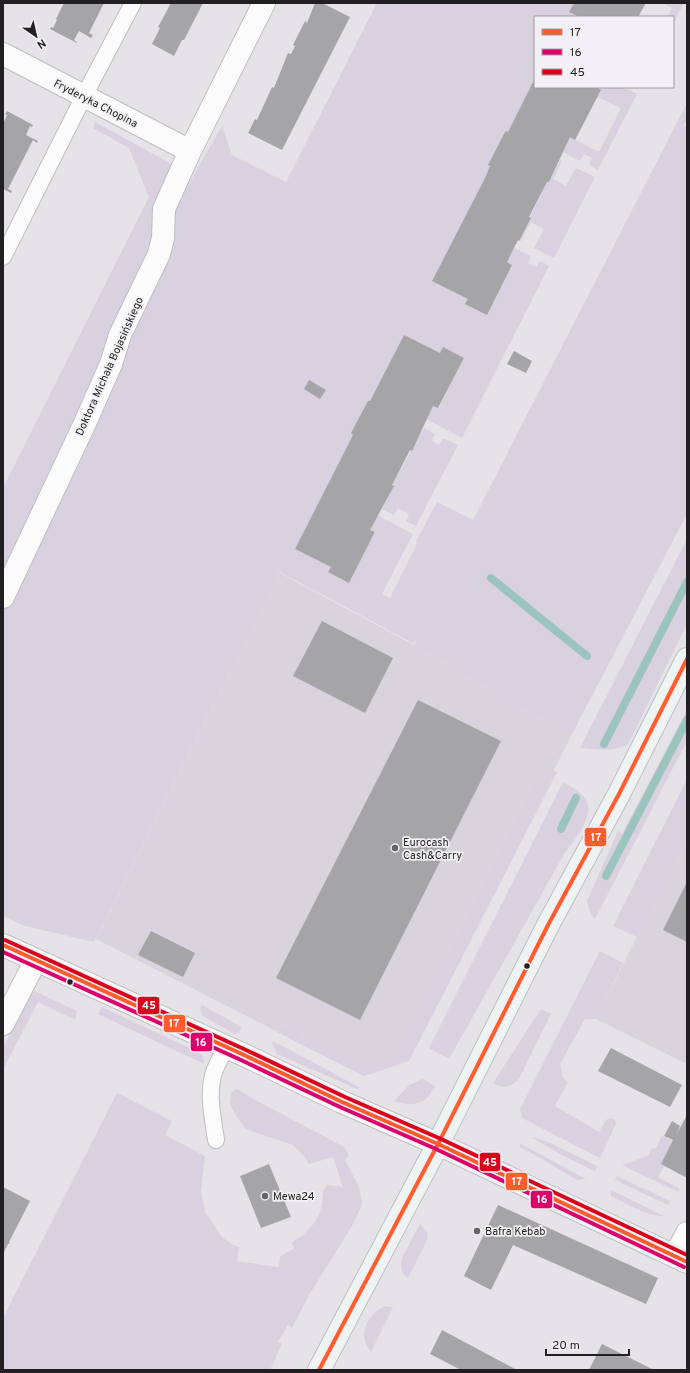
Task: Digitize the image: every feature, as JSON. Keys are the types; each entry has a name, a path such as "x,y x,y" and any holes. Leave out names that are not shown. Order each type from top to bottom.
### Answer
{"main road":[{"path":"319,1370 438,1144 548,925 619,794 687,659"},
{"path":"438,1144 681,1259"}],"street":[{"name":"Doktora Michała Bojasińskiego","path":"3,597 85,423 111,364 120,335 160,254 163,238 164,209 190,151 264,3"},
{"name":"Fryderyka Chopina","path":"3,54 190,151"},
{"path":"3,945 342,1102 438,1144"},
{"path":"3,1024 36,960"},
{"path":"681,1259 687,1233"}],"lane":[{"path":"3,257 84,96 133,3"},
{"path":"216,1140 211,1103 211,1088 214,1072 226,1047"}],"shaded area":[{"path":"377,3 574,3 569,12 576,16 534,16 534,80 508,132 488,165 490,166 485,178 432,280 468,299 466,304 507,262 514,248 531,256 528,263 536,267 540,261 549,266 462,438 426,419 433,406 439,408 464,358 443,347 440,353 404,335 370,401 368,401 352,433 353,435 295,549 331,567 328,572 349,583 375,533 370,530 377,515 413,534 382,594 390,598 415,548 416,542 437,502 473,520 687,103 687,119 684,126 687,128 687,514 571,736 414,645 417,639 413,643 274,569 280,573 94,942 25,926 3,916 3,608 179,201 222,126 232,155 286,182"},
{"path":"662,3 684,3 674,22 674,16 668,16 672,8"},
{"path":"598,88 625,88 637,94 598,170 589,165 592,158 584,154 580,161 563,152 570,137 599,152 621,108 598,97 601,90"},
{"path":"95,122 175,166 156,243 3,585 3,488 149,197 129,148 93,128"},
{"path":"561,159 562,161 553,179 566,186 576,168 595,177 554,258 534,248 544,229 531,222 521,241 519,241 547,182 549,182"},
{"path":"424,428 435,434 432,441 439,445 443,438 458,445 416,526 406,521 409,514 398,508 394,515 382,509 394,486 392,485"},
{"path":"687,539 687,624 628,744 617,749 599,750 580,748"},
{"path":"280,573 414,645 571,736 407,1061 364,1076 96,939"},
{"path":"687,710 687,741 595,919 591,915 587,901 618,831 622,834"},
{"path":"547,770 557,772 409,1061 364,1076 277,1032 290,1026 299,1030 300,1040 364,1072 394,1061 535,784 535,778"},
{"path":"687,779 687,844 684,843 637,937 613,926"},
{"path":"687,781 687,1064 596,1019 684,842"},
{"path":"563,782 579,792 586,800 588,814 582,829 563,856 449,1059 429,1048"},
{"path":"600,951 623,963 596,1019 585,1019 560,1064 563,1078 568,1082 555,1106 599,1132 606,1120 610,1118 615,1120 616,1124 600,1158 522,1118 520,1109"},
{"path":"32,990 77,1011 75,1020 38,1002 3,1070 3,1048"},
{"path":"202,1005 242,1027 239,1032 235,1034 203,1016 200,1009"},
{"path":"102,1007 196,1051 203,1056 204,1064 98,1014"},
{"path":"541,1009 551,1014 520,1077 511,1085 504,1087 493,1083"},
{"path":"273,1041 361,1088 357,1089 277,1054 272,1043"},
{"path":"423,1079 435,1086 426,1099 415,1104 406,1104 394,1101 409,1085"},
{"path":"236,1089 344,1147 349,1155 345,1160 359,1187 362,1202 352,1226 309,1295 292,1328 288,1325 278,1342 282,1344 270,1370 3,1370 3,1318 117,1093 172,1121 165,1135 205,1156 201,1191 205,1212 222,1237 233,1245 239,1247 237,1261 279,1267 280,1257 294,1248 292,1242 308,1231 316,1221 321,1209 323,1191 325,1187 327,1185 339,1186 343,1188 333,1157 309,1164 305,1157 293,1145 245,1128 230,1105 231,1093"},
{"path":"662,1136 673,1141 661,1164 664,1166 658,1177 680,1189 678,1192 622,1165 648,1156 652,1148 655,1149"},
{"path":"533,1137 548,1142 597,1166 595,1171 562,1155"},
{"path":"521,1144 586,1179 577,1180 519,1147"},
{"path":"617,1176 670,1201 668,1205 615,1180"},
{"path":"611,1190 664,1216 643,1212 630,1206 611,1196"},
{"path":"420,1224 427,1232 428,1238 408,1278 402,1270 402,1258"},
{"path":"384,1306 393,1307 371,1352 367,1346 364,1333 368,1321 372,1315"}],"building":[{"path":"64,3 104,3 89,33 93,35 91,38 79,31 74,40 77,43 50,29 51,27 53,28"},
{"path":"171,3 203,3 174,56 152,44 160,28 158,27"},
{"path":"315,3 322,3 350,17 282,150 248,133 255,119 257,120 272,87 274,88 288,53 291,54 295,46 293,45 305,21 307,23"},
{"path":"574,3 646,3 639,16 577,16 569,12"},
{"path":"534,80 534,88 598,88 601,90 575,140 570,137 549,182 547,182 529,217 531,218 507,262 512,265 487,315 465,304 468,299 432,281 485,178 490,166 488,165 505,132 508,132"},
{"path":"7,111 33,125 32,127 30,126 26,135 38,141 37,143 33,140 8,189 12,191 11,193 3,189 3,124"},
{"path":"404,335 440,353 443,347 464,358 438,408 433,406 412,451 410,450 392,485 394,486 370,530 375,532 349,583 328,572 331,567 295,549 353,435 351,433 368,401 370,401"},
{"path":"514,351 532,361 526,373 507,364"},
{"path":"309,380 326,390 320,399 304,389"},
{"path":"322,621 393,658 365,713 293,676"},
{"name":"Eurocash Cash&Carry","path":"418,700 501,741 360,1020 276,978"},
{"path":"687,882 687,942 663,930"},
{"path":"151,931 195,953 183,977 138,955"},
{"path":"611,1048 682,1085 670,1107 598,1071"},
{"path":"687,1115 687,1178 661,1164 673,1140 664,1136 672,1121 680,1126 676,1135"},
{"name":"Mewa24","path":"269,1164 291,1217 261,1228 240,1176"},
{"path":"3,1187 30,1201 9,1242 10,1243 3,1254"},
{"path":"498,1205 658,1278 646,1304 513,1245 491,1290 464,1276"},
{"path":"442,1330 517,1370 461,1370 430,1354"},
{"path":"602,1344 654,1370 589,1370"}],"waterway":[{"path":"491,578 587,656"},
{"path":"604,744 687,582"},
{"path":"606,876 687,720"},
{"path":"561,829 576,798"}],"transit line":[{"name":"17","path":"319,1370 438,1144 548,925 619,794 687,659"},
{"name":"45","path":"5,940 345,1097 441,1139 687,1255"},
{"name":"17","path":"3,945 244,1055 342,1102 438,1144 687,1262"},
{"name":"16","path":"3,952 241,1060 340,1107 436,1149 684,1267"}],"place":[{"name":"Eurocash Cash&Carry","path":"395,848"},
{"name":"Mewa24","path":"265,1196"},
{"name":"Bafra Kebab","path":"477,1231"}]}
